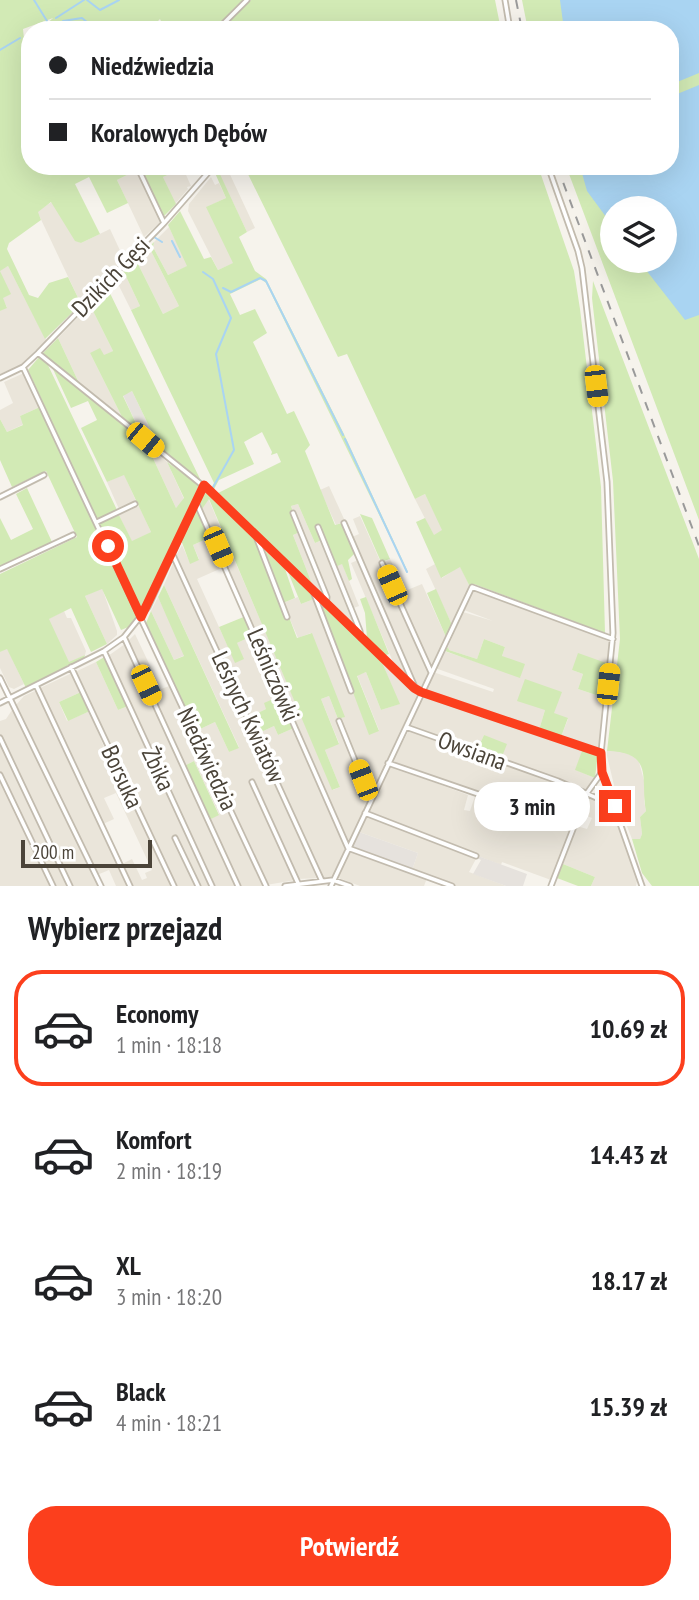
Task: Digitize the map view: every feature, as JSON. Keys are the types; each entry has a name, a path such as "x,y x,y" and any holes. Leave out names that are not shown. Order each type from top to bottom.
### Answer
{"street":[{"path":"226,21 247,0"},
{"path":"505,0 508,21"},
{"path":"141,175 164,223"},
{"name":"Dzikich Gęsi","path":"0,378 23,367 38,353 164,223 206,175"},
{"path":"551,175 578,251 584,283 607,482 613,639 601,753 602,772 642,886"},
{"path":"38,353 177,467 204,485 414,688 601,753"},
{"name":"Niedźwiedzia","path":"23,367 266,886"},
{"path":"0,497 44,475"},
{"path":"0,703 104,651 124,637 141,617 204,485"},
{"name":"Leśniczówki","path":"196,502 348,848"},
{"path":"97,522 135,504"},
{"path":"293,513 327,597 326,605"},
{"path":"344,523 414,688"},
{"path":"318,527 361,638"},
{"path":"0,569 73,535"},
{"path":"256,537 287,617"},
{"name":"Leśnych Kwiatów","path":"172,554 322,881"},
{"path":"382,563 431,672"},
{"path":"331,886 472,587 613,639"},
{"path":"314,592 351,691"},
{"path":"124,637 238,886"},
{"name":"Żbika","path":"104,651 212,886"},
{"name":"Borsuka","path":"71,667 174,886"},
{"path":"0,678 101,886"},
{"path":"36,685 130,886"},
{"path":"339,721 371,800"},
{"name":"Owsiana","path":"405,727 587,793 615,806"},
{"path":"0,738 70,886"},
{"path":"388,763 574,827"},
{"path":"551,886 587,793 602,772"},
{"path":"0,775 53,886"},
{"path":"252,782 298,883"},
{"path":"365,813 477,856"},
{"path":"176,838 198,886"},
{"path":"348,848 452,886"},
{"path":"285,886 333,880 350,886"}],"shaded area":[{"path":"127,175 140,175 162,220 144,237 117,180"},
{"path":"186,175 191,186 187,187 175,204 163,177"},
{"path":"220,175 230,175 255,228 247,232"},
{"path":"211,177 215,185 219,183 226,198 207,207 234,263 218,270 188,211 189,204"},
{"path":"52,202 75,240 81,243 110,229 124,259 81,304 37,211"},
{"path":"169,227 188,266 168,275 153,247 154,242"},
{"path":"148,245 179,306 163,314 135,258"},
{"path":"8,266 46,340 21,365 0,374 0,311 7,307 2,298 0,270"},
{"path":"123,270 140,306 131,310 115,278"},
{"path":"90,305 113,351 103,356 90,353 122,417 79,383 58,338"},
{"path":"24,373 40,407 20,416 24,424 7,432 0,419 0,410 13,403 4,382"},
{"path":"132,391 161,451 141,434 123,395"},
{"path":"146,443 167,462 184,499 176,508"},
{"path":"124,474 136,501 119,509 107,482"},
{"path":"329,486 345,521 336,525 320,490"},
{"path":"425,494 443,530 434,536 415,499"},
{"path":"208,498 333,790 340,787 325,750 339,743 321,699 329,696 369,799 348,843 202,509"},
{"path":"298,504 315,543 322,540 359,632 332,608 291,506"},
{"path":"139,506 151,532 132,542 119,515"},
{"path":"360,516 430,673 421,688 416,687 352,537 359,534 353,519"},
{"path":"300,532 326,597 323,598 314,589 293,535"},
{"path":"211,537 224,567 197,579 235,662 237,643 254,635 280,696 266,709 249,717 176,556 182,545 190,563 199,559 193,545"},
{"path":"390,559 405,591 422,584 446,637 431,670 383,562"},
{"path":"358,560 412,684 396,669 351,563"},
{"path":"174,561 320,878 298,879 251,778 296,880 266,885 196,731 215,722 229,752 239,747 164,585"},
{"path":"342,563 359,606 351,609 335,567"},
{"path":"435,564 442,578 460,566 470,587 452,625 426,569"},
{"path":"102,588 117,631 117,635 107,644 85,596"},
{"path":"472,590 611,640 609,664 572,670 583,674 578,689 605,698 598,750 561,737 568,719 545,710 539,730 426,691 433,672 493,692 494,689 435,668 444,651 521,677 502,656 505,647 484,639 477,659 449,650 463,612 493,621 464,610"},
{"path":"158,597 185,655 174,660 151,611"},
{"path":"298,597 301,604 314,599 350,694 354,693 369,734 379,730 357,675 366,672 381,710 399,704 381,660 418,694 370,797 340,719 344,717 311,633 298,638 283,603"},
{"path":"64,611 67,618 71,618 86,651 85,655 69,663 48,619"},
{"path":"135,634 161,689 172,685 264,886 239,886 209,820 219,814 194,761 184,766 127,642"},
{"path":"125,644 237,886 213,886 108,656"},
{"path":"7,648 24,684 14,689 9,687 0,668 0,652"},
{"path":"96,662 118,710 128,706 210,886 175,886 75,672"},
{"path":"72,673 81,692 59,702 67,721 90,711 105,750 109,751 172,886 132,886 122,864 132,859 142,880 147,878 145,873 152,870 116,793 104,798 114,819 103,824 40,688"},
{"path":"37,690 129,886 116,886 109,870 97,875 31,737 16,705 24,696"},
{"path":"424,695 583,748 576,770 595,778 586,791 501,759 484,735 477,750 409,725"},
{"path":"14,707 100,886 72,886 44,828 0,736 0,721 6,719"},
{"path":"274,726 278,735 294,728 346,847 333,877 323,878 257,734"},
{"path":"409,730 585,793 573,824 392,763"},
{"path":"0,742 69,886 55,886 0,772"},
{"path":"607,751 621,751 639,762 646,788 646,811 640,817 640,839 632,839 619,806"},
{"path":"390,766 468,795 464,810 470,811 475,796 572,828 551,880 502,862 501,865 370,814 368,812"},
{"path":"0,778 52,886 0,886"},
{"path":"590,797 613,810 635,873 636,886 591,886 595,877 563,864 577,826 587,829 592,818 582,814"},
{"path":"366,816 477,857 469,872 506,886 456,886 412,870 418,853 359,832"},
{"path":"359,832 418,853 412,870 352,848"},
{"path":"351,851 427,878 424,886 360,886 336,877"},
{"path":"478,856 527,874 523,886 506,886 473,874 481,860"}],"green space":[{"path":"0,0 243,0 222,21 50,21 53,18 45,21 21,21 21,175 127,175 117,180 128,203 107,213 89,177 75,184 100,234 81,243 75,241 51,202 38,212 41,220 9,243 7,249 29,295 38,298 49,283 68,277 81,304 45,339 8,266 0,271"},
{"path":"251,0 495,0 499,21 229,21"},
{"path":"522,0 699,0 699,520 606,273 677,273 677,196 600,196 600,256 569,175 679,175 679,21 526,21"},
{"path":"143,175 167,175 163,177 176,204 163,217"},
{"path":"216,175 220,175 247,232 239,237 255,271 266,279 344,434 408,572 266,283 261,279 230,294 240,315 255,309 267,333 253,342 287,414 294,411 310,445 305,451 335,525 342,523 355,553 348,560 352,579 349,581 342,564 335,567 322,540 315,543 298,504 291,506 300,532 293,535 314,589 216,494 281,462 277,453 271,455 262,432 244,442 254,464 219,480 213,491 211,489 214,483 131,310 140,306 123,270 135,258 163,314 179,306 149,247 154,242 153,247 168,275 187,266 168,225 180,211 204,259 211,257 218,270 233,263 206,207 226,198"},
{"path":"248,175 541,175 574,271 580,309 601,487 605,633 474,584 470,587 460,567 441,578 416,522 425,518 434,535 442,530 425,494 415,499 347,354 338,357"},
{"path":"0,271 11,294 3,298 7,308 0,311"},
{"path":"593,281 699,559 699,886 652,886 642,873 632,839 640,839 640,817 646,811 642,770 639,762 632,756 607,751 620,639 613,481 592,298"},
{"path":"107,287 201,481 161,451 132,391 123,396 141,434 122,417 90,353 100,348 104,355 113,351 90,305"},
{"path":"58,338 79,383 42,354"},
{"path":"40,356 47,363 117,510 99,519 28,370"},
{"path":"52,367 146,443 176,508 184,498 167,462 199,485 159,579 140,612 99,525 119,515 132,541 151,532 124,475 107,482 81,428 97,420 88,401 71,408"},
{"path":"40,407 140,616 131,626 121,630 102,589 85,596 107,644 91,652 71,608 49,619 69,662 85,655 84,658 26,688 7,649 0,652 0,574 77,537 46,471 12,487 0,460 0,419 7,432 23,425 20,416"},
{"path":"27,488 52,542 0,566 0,518 11,540 33,529 16,494"},
{"path":"209,491 254,538 286,618 289,617 297,638 312,633 345,717 338,719 329,696 321,699 339,744 325,750 340,787 332,790 209,499 202,509 199,503 201,495"},
{"path":"197,507 211,537 193,545 199,560 190,564 181,540"},
{"path":"360,514 372,518 390,559 381,562"},
{"path":"262,548 285,569 295,598 283,603"},
{"path":"288,572 311,590 314,599 301,604"},
{"path":"164,585 239,748 229,752 215,722 196,731 146,623 151,611 174,660 184,656 158,597"},
{"path":"436,589 452,625 446,637 427,593"},
{"path":"366,597 389,654 383,656 367,638 365,613 360,599"},
{"path":"318,599 381,660 400,704 381,710 366,672 357,676 379,731 369,735"},
{"path":"246,616 254,635 237,643 244,659 235,663 219,627"},
{"path":"484,639 505,647 502,656 525,664 520,678 445,651 448,647 449,650 477,659"},
{"path":"578,653 609,664 605,698 578,689 583,674 572,670"},
{"path":"106,656 128,706 118,710 96,662"},
{"path":"525,679 562,692 554,713 568,718 561,737 539,730 545,710 517,701"},
{"path":"81,692 90,711 68,721 59,702"},
{"path":"280,696 294,728 278,735 274,726 257,734 249,717 266,709 264,703"},
{"path":"484,735 507,744 501,759 477,750"},
{"path":"583,748 598,753 595,778 575,770"},
{"path":"194,761 219,815 209,820 184,766"},
{"path":"563,864 595,877 591,886 578,886 557,878"}],"water":[{"path":"560,0 699,0 699,73 679,81 679,21 563,21"},
{"path":"699,85 699,315 685,320 648,273 677,273 677,196 600,196 600,209 587,191 583,175 679,175 679,93"}],"waterway":[{"path":"34,0 47,21"},
{"path":"56,18 84,0"},
{"path":"87,0 100,10 119,0"},
{"path":"63,21 82,18 86,21"},
{"path":"0,50 20,38"},
{"path":"151,239 154,237 162,242"},
{"path":"172,241 180,257"},
{"path":"203,272 213,279 231,318 216,354 234,450 212,489"},
{"path":"223,288 231,292 260,278 266,281 343,435"},
{"path":"345,439 407,572"}],"railway":[{"path":"516,0 520,21"},
{"path":"560,175 699,546"}],"route":[{"path":"108,546 141,617 204,485 414,688 601,753 602,772 615,806"}]}
